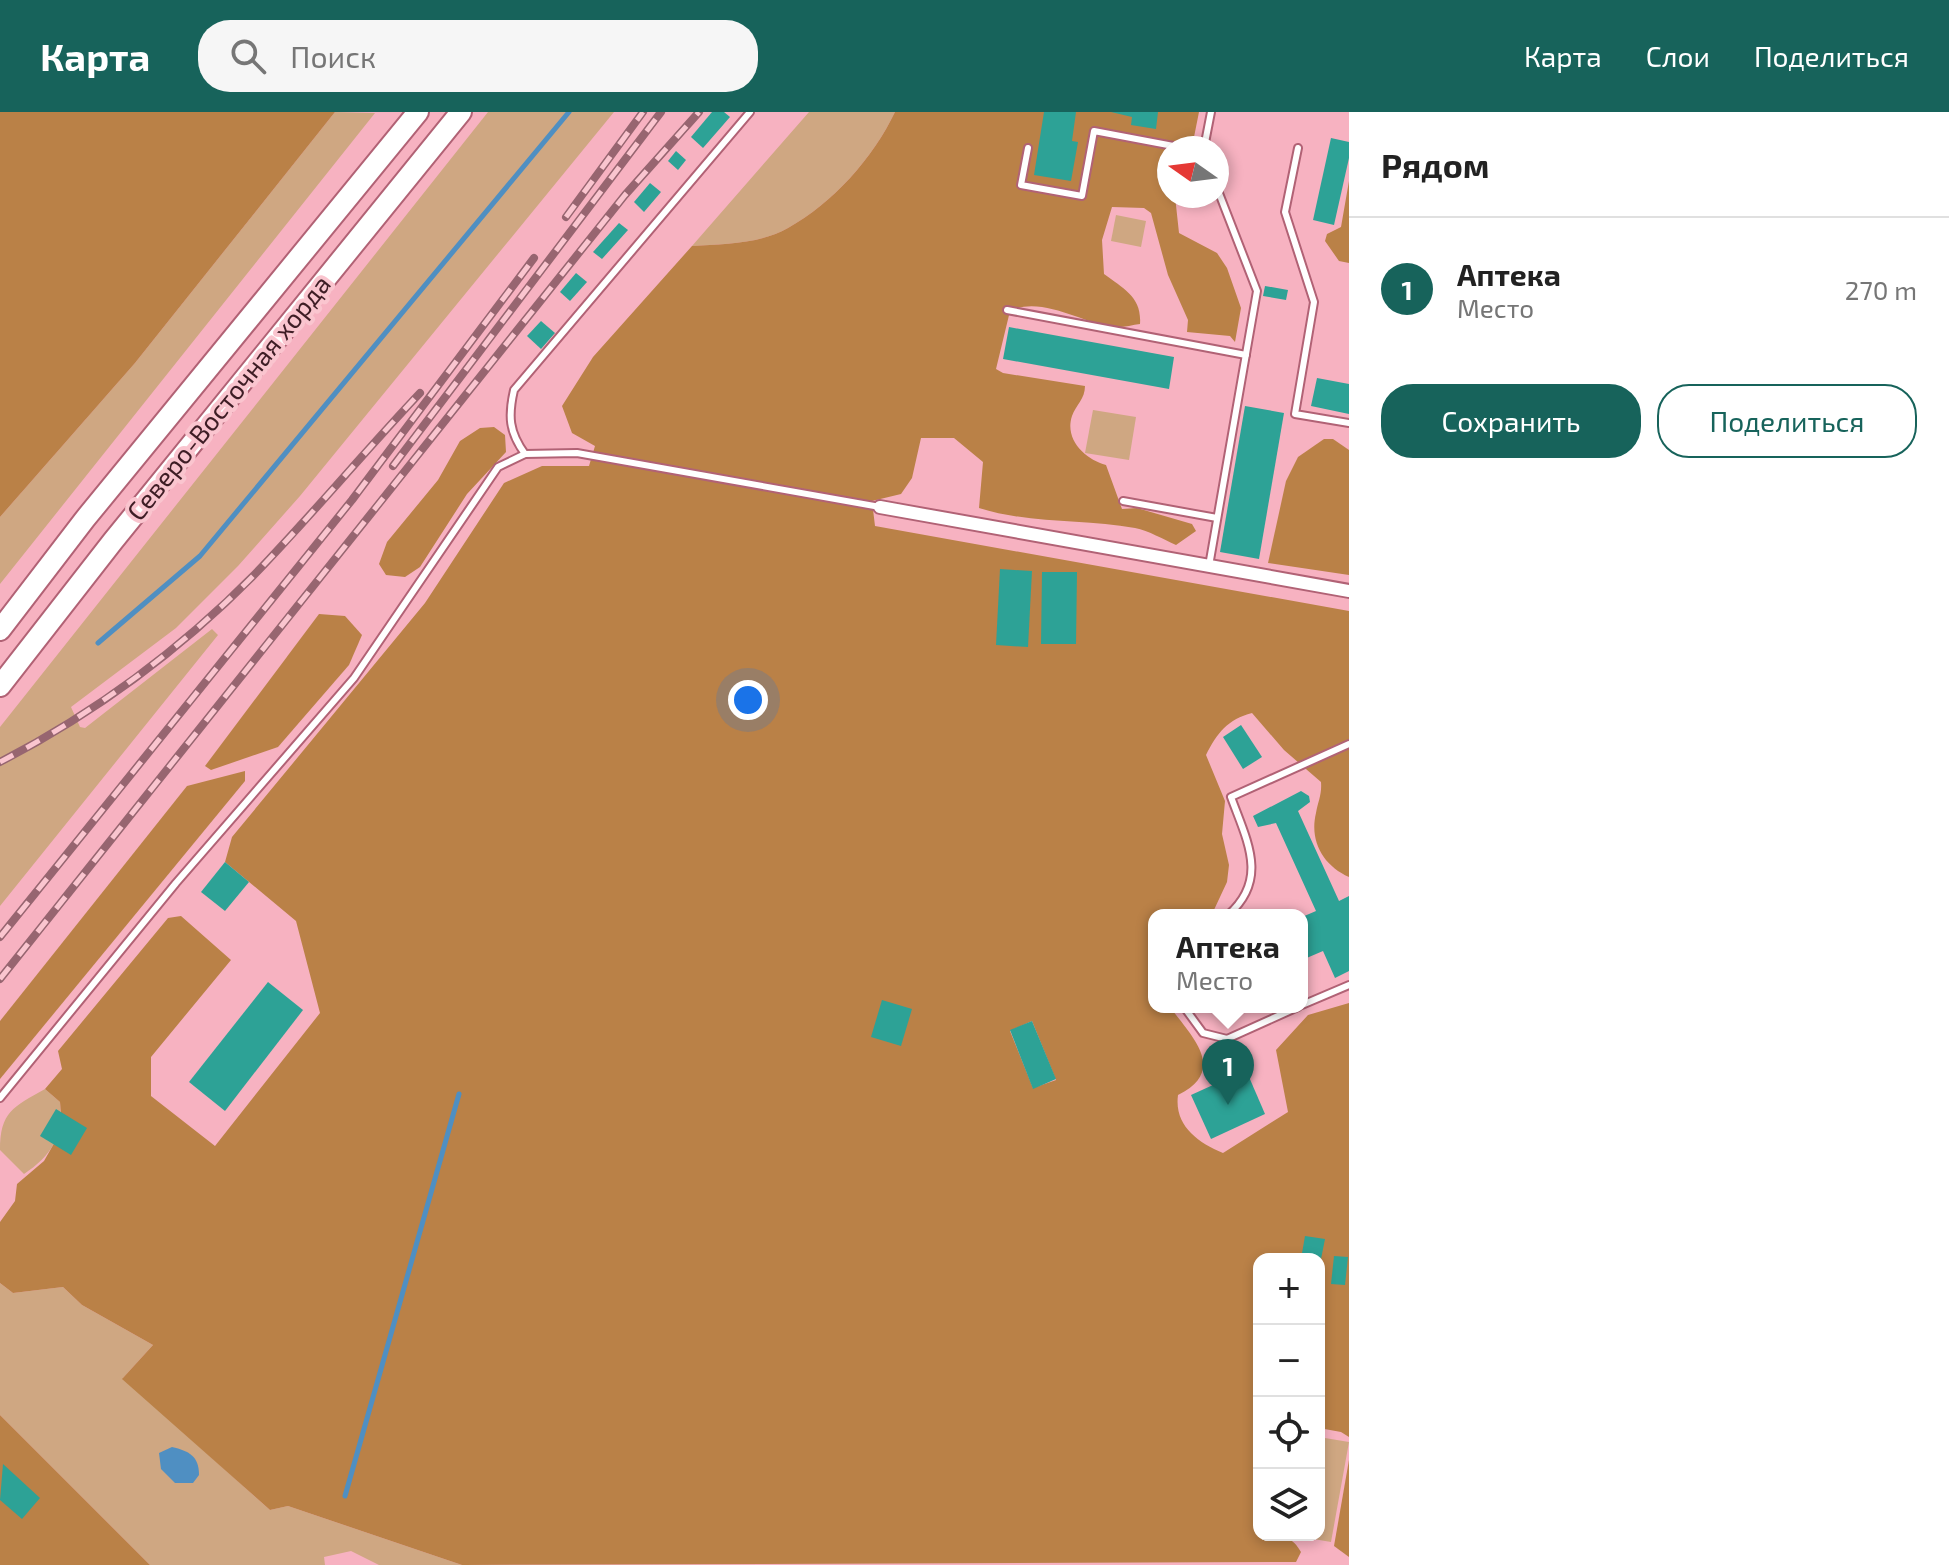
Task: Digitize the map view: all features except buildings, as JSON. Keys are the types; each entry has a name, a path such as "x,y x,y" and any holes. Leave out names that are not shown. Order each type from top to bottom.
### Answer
{"main road":[{"name":"Северо-Восточная хорда","path":"0,630 85,519 418,112"},
{"name":"Северо-Восточная хорда","path":"0,686 113,541 461,112"}],"street":[{"path":"880,507 1349,591"}],"lane":[{"path":"525,454 512,437 509,412 514,390 750,112"},
{"path":"1206,136 1211,112"},
{"path":"1028,148 1021,185 1082,196 1094,131 1157,143"},
{"path":"1298,148 1285,212 1314,302 1295,414 1349,423"},
{"path":"1209,566 1257,291 1225,208"},
{"path":"1007,310 1246,355"},
{"path":"0,1098 176,883 354,678 498,467 525,454 577,453 880,507"},
{"path":"1123,501 1217,518"},
{"path":"1235,909 1245,900 1253,873 1231,797 1349,744"},
{"path":"1308,1003 1349,985"},
{"path":"1188,1013 1203,1033 1227,1039 1285,1013"}],"shaded area":[{"path":"0,112 335,112 135,363 0,517"},
{"path":"335,112 375,113 0,584 0,517 135,363"},
{"path":"488,112 614,112 300,496 238,566 176,628 71,707 80,727 85,728 212,629 218,635 0,906 0,727"},
{"path":"809,112 895,112 875,146 850,178 805,218 766,237 692,246"},
{"path":"895,112 1199,112 1194,136 1157,136 1157,208 1176,208 1179,233 1217,253 1227,268 1241,308 1235,342 1230,336 1187,332 1188,320 1168,275 1151,213 1144,208 1112,207 1102,240 1104,274 1135,300 1140,324 1115,327 1049,308 1022,307 1010,311 996,369 1003,373 1085,386 1072,416 1071,433 1084,454 1106,465 1122,509 1137,508 1192,524 1196,531 1176,545 1135,528 1018,517 979,508 983,462 954,438 921,438 912,478 901,494 872,501 875,526 1349,611 1349,877 1326,860 1317,843 1314,824 1321,782 1284,750 1252,713 1224,728 1206,755 1225,801 1222,834 1229,865 1227,882 1214,909 1148,909 1148,1013 1174,1013 1195,1041 1203,1064 1201,1075 1178,1095 1180,1115 1196,1138 1223,1153 1288,1112 1276,1050 1308,1015 1349,1003 1349,1437 1325,1429 1325,1253 1253,1253 1253,1541 1291,1541 1301,1552 1296,1562 462,1565 288,1506 270,1510 122,1379 153,1345 82,1305 63,1287 13,1293 0,1283 0,1222 15,1201 17,1184 44,1161 62,1125 60,1102 45,1089 62,1069 58,1051 168,918 181,916 231,960 151,1057 151,1096 215,1146 320,1013 296,921 225,862 232,837 425,603 504,483 542,466 589,466 595,446 572,433 562,406 593,357 692,246 754,240 788,228 821,206 863,162","holes":["1032,1021 1056,1080 1033,1088 1010,1031"]},
{"path":"1349,181 1349,263 1339,261 1325,241 1327,234 1341,227"},
{"path":"1116,215 1146,221 1141,247 1111,241"},
{"path":"1093,410 1136,417 1129,460 1085,453"},
{"path":"494,427 505,435 506,452 467,494 420,567 405,577 386,575 379,564 387,542 438,480 460,441 480,428"},
{"path":"1324,439 1333,439 1349,450 1349,575 1268,563 1286,481 1298,457"},
{"path":"319,614 345,616 362,635 349,665 278,747 211,770 205,766"},
{"path":"245,771 245,781 0,1079 0,1021 187,786"},
{"path":"45,1089 60,1102 60,1125 54,1144 42,1160 24,1174 0,1150 3,1127 10,1112"},
{"path":"0,1283 13,1293 63,1287 82,1305 153,1345 123,1378 270,1510 288,1506 462,1565 379,1565 351,1551 324,1557 325,1565 150,1565 0,1415"},
{"path":"0,1415 150,1565 0,1565"},
{"path":"1325,1438 1349,1442 1331,1542 1325,1541"},
{"path":"1349,1460 1349,1557 1334,1546"}],"water":[{"path":"172,1447 195,1459 199,1475 193,1483 175,1483 161,1469 159,1453"}],"waterway":[{"path":"98,643 200,556 569,112"},
{"path":"345,1496 459,1094"}],"railway":[{"path":"566,217 643,112"},
{"path":"393,466 661,112"},
{"path":"0,979 625,195 699,112"},
{"path":"0,937 352,500 534,258"},
{"path":"0,762 69,723 135,678 227,602 420,393"}],"place":[{"name":"Аптека","path":"1228,1105"}]}
